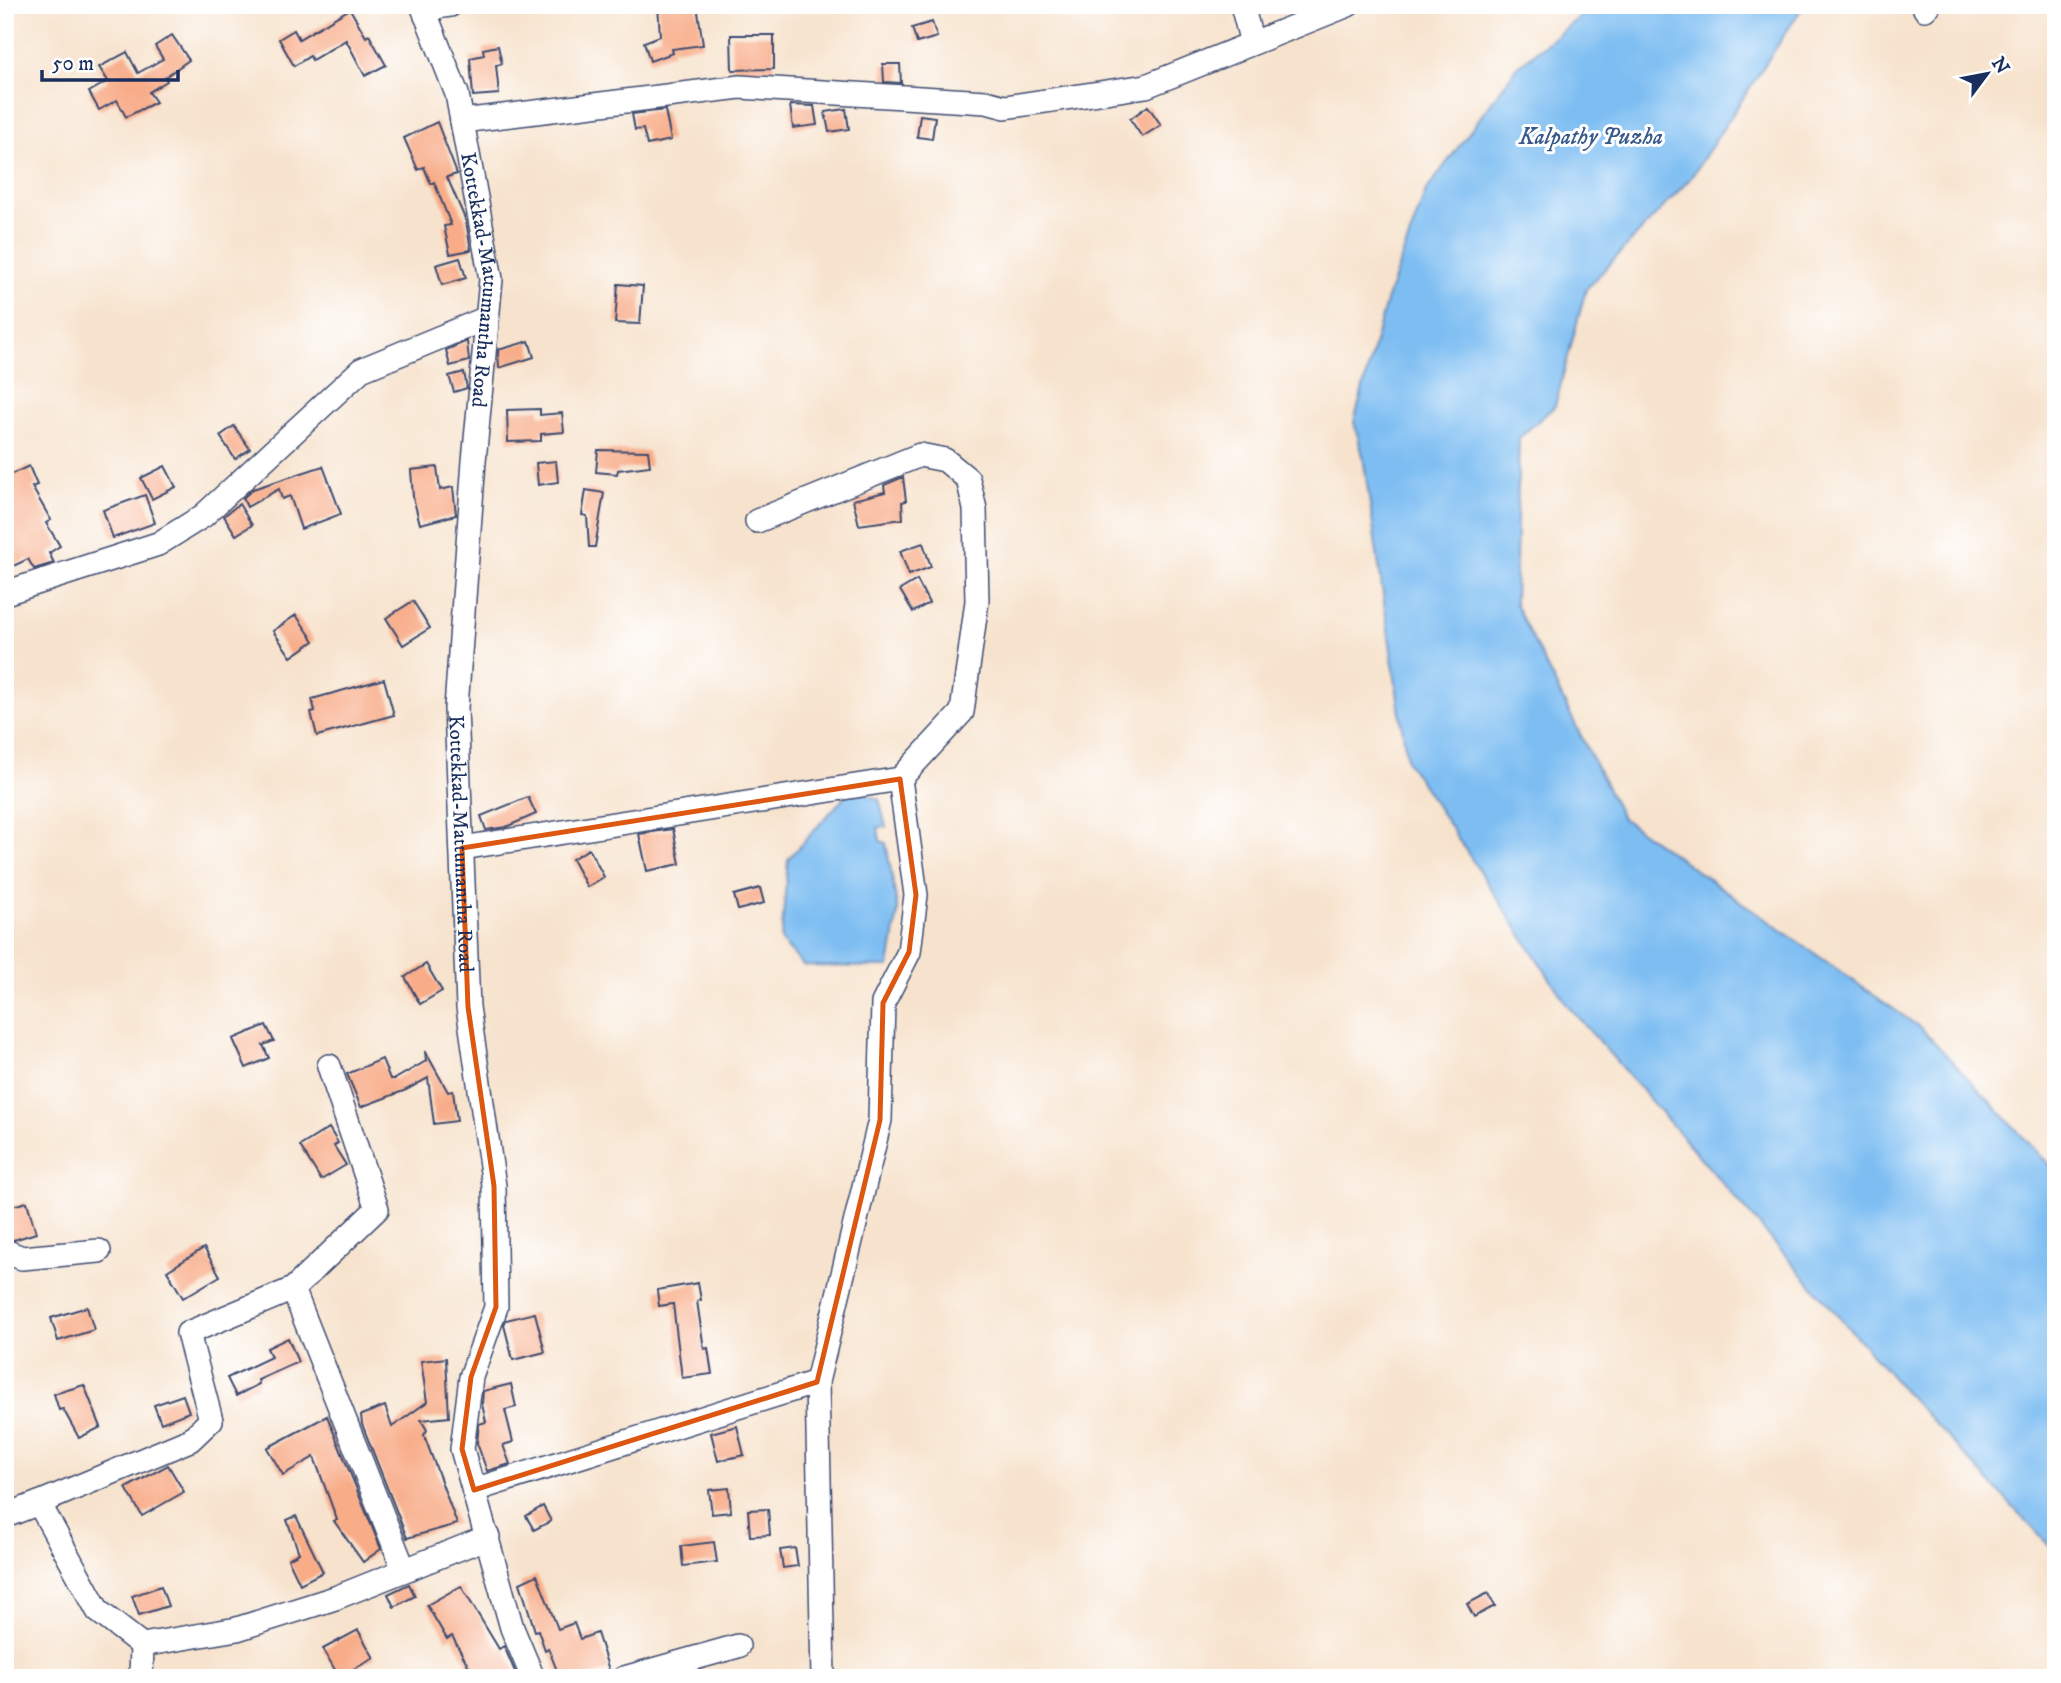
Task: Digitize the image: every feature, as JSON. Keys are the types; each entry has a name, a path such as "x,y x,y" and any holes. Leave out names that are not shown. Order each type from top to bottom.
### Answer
{"street":[{"path":"424,11 450,5"},
{"path":"1242,5 1252,43"},
{"path":"462,121 740,87 986,102 1004,107 1146,86 1348,5"},
{"name":"Kottekkad-Mattumantha Road","path":"424,11 457,94 491,279 456,708 468,1007 494,1186 496,1307 471,1377 462,1449 512,1628 533,1678"},
{"path":"5,593 158,544 203,516 361,370 487,318"},
{"path":"462,848 900,779 962,712 977,601 975,509 968,479 945,460 920,455 757,521"},
{"path":"822,1678 817,1382 880,1120 883,1003 909,952 916,895 900,779"},
{"path":"5,1516 190,1440 211,1420 188,1333 293,1289 377,1209 329,1066"},
{"path":"5,1251 22,1258 99,1251"},
{"path":"293,1289 404,1570"},
{"path":"474,1490 817,1382"},
{"path":"39,1503 98,1611 142,1645 237,1629 335,1598 488,1538"},
{"path":"141,1678 142,1645"},
{"path":"624,1678 738,1646"}],"highlighted area":[{"path":"900,779 916,895 909,952 883,1003 880,1120 817,1382 474,1490 462,1449 471,1377 496,1307 494,1186 468,1007 462,848"}],"water":[{"name":"Kalpathy Puzha","path":"1595,5 1804,5 1690,179 1586,289 1555,406 1519,438 1515,604 1622,818 1922,1029 2056,1172 2056,1553 1897,1383 1568,1006 1407,761 1363,456 1354,422 1386,301 1426,191 1518,66"},
{"path":"851,790 879,799 886,827 878,827 880,841 886,843 898,911 889,967 804,966 781,941 788,859"}],"building":[{"path":"658,5 697,5 703,45 672,49 673,53 650,61 644,42 660,36"},
{"path":"350,9 386,65 365,76 346,40 312,60 310,56 294,66 279,39 294,30 299,39"},
{"path":"932,22 937,37 917,43 912,28"},
{"path":"172,35 189,60 165,77 167,81 149,92 156,102 126,117 117,100 99,110 89,92 108,81 99,67 127,52 138,73 163,59 155,46"},
{"path":"731,35 774,35 774,69 732,70"},
{"path":"498,46 502,64 496,65 499,94 473,96 470,58 484,55 483,49"},
{"path":"883,64 900,64 901,83 884,82"},
{"path":"790,105 814,106 817,125 793,128"},
{"path":"1148,106 1161,125 1142,137 1130,119"},
{"path":"846,109 849,129 829,132 825,112"},
{"path":"665,110 671,140 647,145 643,129 635,130 632,114"},
{"path":"920,115 935,117 932,139 917,137"},
{"path":"437,122 457,174 447,177 466,221 471,250 450,254 444,226 451,225 434,182 431,184 424,167 418,170 404,138"},
{"path":"460,258 466,278 442,285 436,265"},
{"path":"618,284 643,286 640,324 615,323"},
{"path":"467,341 469,361 450,366 446,350"},
{"path":"529,341 534,357 499,368 498,350"},
{"path":"464,372 467,388 454,392 449,376"},
{"path":"540,409 540,415 562,413 564,432 541,434 541,441 508,442 507,410"},
{"path":"234,426 250,449 235,459 220,436"},
{"path":"598,450 648,451 650,466 618,470 617,474 596,472"},
{"path":"556,461 558,482 538,485 536,463"},
{"path":"29,466 37,485 32,487 51,520 46,523 60,546 49,553 54,563 34,569 28,559 5,570 5,477"},
{"path":"165,466 176,487 152,499 141,478"},
{"path":"323,466 341,514 301,529 290,496 282,499 279,489 247,507 243,498 253,489"},
{"path":"437,467 440,490 453,487 456,515 420,524 413,497 411,470"},
{"path":"903,477 906,501 902,502 903,519 859,525 853,500 885,492 884,485"},
{"path":"586,490 604,493 595,547 589,547 587,516 582,515"},
{"path":"145,495 155,523 113,538 103,510"},
{"path":"239,504 252,525 236,535 224,516"},
{"path":"923,543 931,567 909,575 900,551"},
{"path":"917,580 929,603 913,612 900,590"},
{"path":"413,601 430,628 403,645 386,618"},
{"path":"296,615 314,641 291,657 273,631"},
{"path":"384,679 394,715 317,736 311,712 315,711 312,699"},
{"path":"528,797 536,814 506,827 486,830 481,816"},
{"path":"673,829 680,864 647,871 639,834"},
{"path":"589,849 604,877 587,887 572,859"},
{"path":"760,888 764,903 738,910 734,895"},
{"path":"426,964 442,991 420,1004 405,977"},
{"path":"266,1025 274,1041 263,1045 269,1058 246,1068 233,1039"},
{"path":"425,1051 448,1092 453,1091 457,1121 434,1124 428,1078 406,1090 361,1107 347,1074 382,1059 390,1079 395,1079 426,1061"},
{"path":"329,1128 338,1143 334,1146 346,1165 321,1180 300,1146"},
{"path":"27,1202 36,1233 14,1240 5,1237 5,1208"},
{"path":"204,1248 220,1276 183,1298 167,1271"},
{"path":"698,1283 701,1300 697,1301 704,1349 708,1348 712,1374 682,1378 673,1304 659,1306 657,1290"},
{"path":"87,1307 94,1330 58,1341 51,1318"},
{"path":"535,1313 545,1352 513,1360 504,1325 506,1320"},
{"path":"288,1338 298,1362 258,1380 259,1384 236,1396 227,1378 271,1357 267,1348"},
{"path":"446,1358 449,1417 421,1420 427,1430 424,1435 457,1524 407,1538 362,1424 361,1415 385,1406 392,1427 427,1402 421,1361"},
{"path":"511,1384 516,1407 505,1410 513,1442 503,1445 510,1464 487,1471 477,1443 479,1424 486,1422 482,1404 483,1391"},
{"path":"84,1385 101,1427 79,1438 63,1409 59,1410 54,1394"},
{"path":"183,1395 189,1412 161,1423 154,1405"},
{"path":"327,1416 381,1549 363,1562 334,1521 337,1520 314,1457 283,1475 267,1448"},
{"path":"737,1426 744,1455 718,1461 711,1433"},
{"path":"168,1465 184,1492 142,1516 126,1488"},
{"path":"729,1488 731,1512 712,1514 709,1490"},
{"path":"543,1506 551,1521 534,1530 526,1516"},
{"path":"768,1509 770,1535 750,1536 748,1510"},
{"path":"296,1516 323,1572 300,1584 288,1559 299,1553 287,1520"},
{"path":"714,1542 717,1562 683,1566 681,1546"},
{"path":"795,1548 798,1566 783,1568 780,1550"},
{"path":"537,1575 558,1629 574,1623 580,1639 597,1633 609,1670 585,1678 560,1678 548,1648 545,1650 538,1630 535,1631 520,1583"},
{"path":"409,1584 415,1596 394,1607 388,1594"},
{"path":"161,1586 168,1606 139,1615 132,1596"},
{"path":"461,1586 499,1649 504,1646 516,1674 508,1678 475,1678 452,1636 447,1639 427,1605"},
{"path":"1488,1593 1495,1606 1474,1617 1467,1604"},
{"path":"358,1630 374,1658 339,1677 323,1649"}]}
